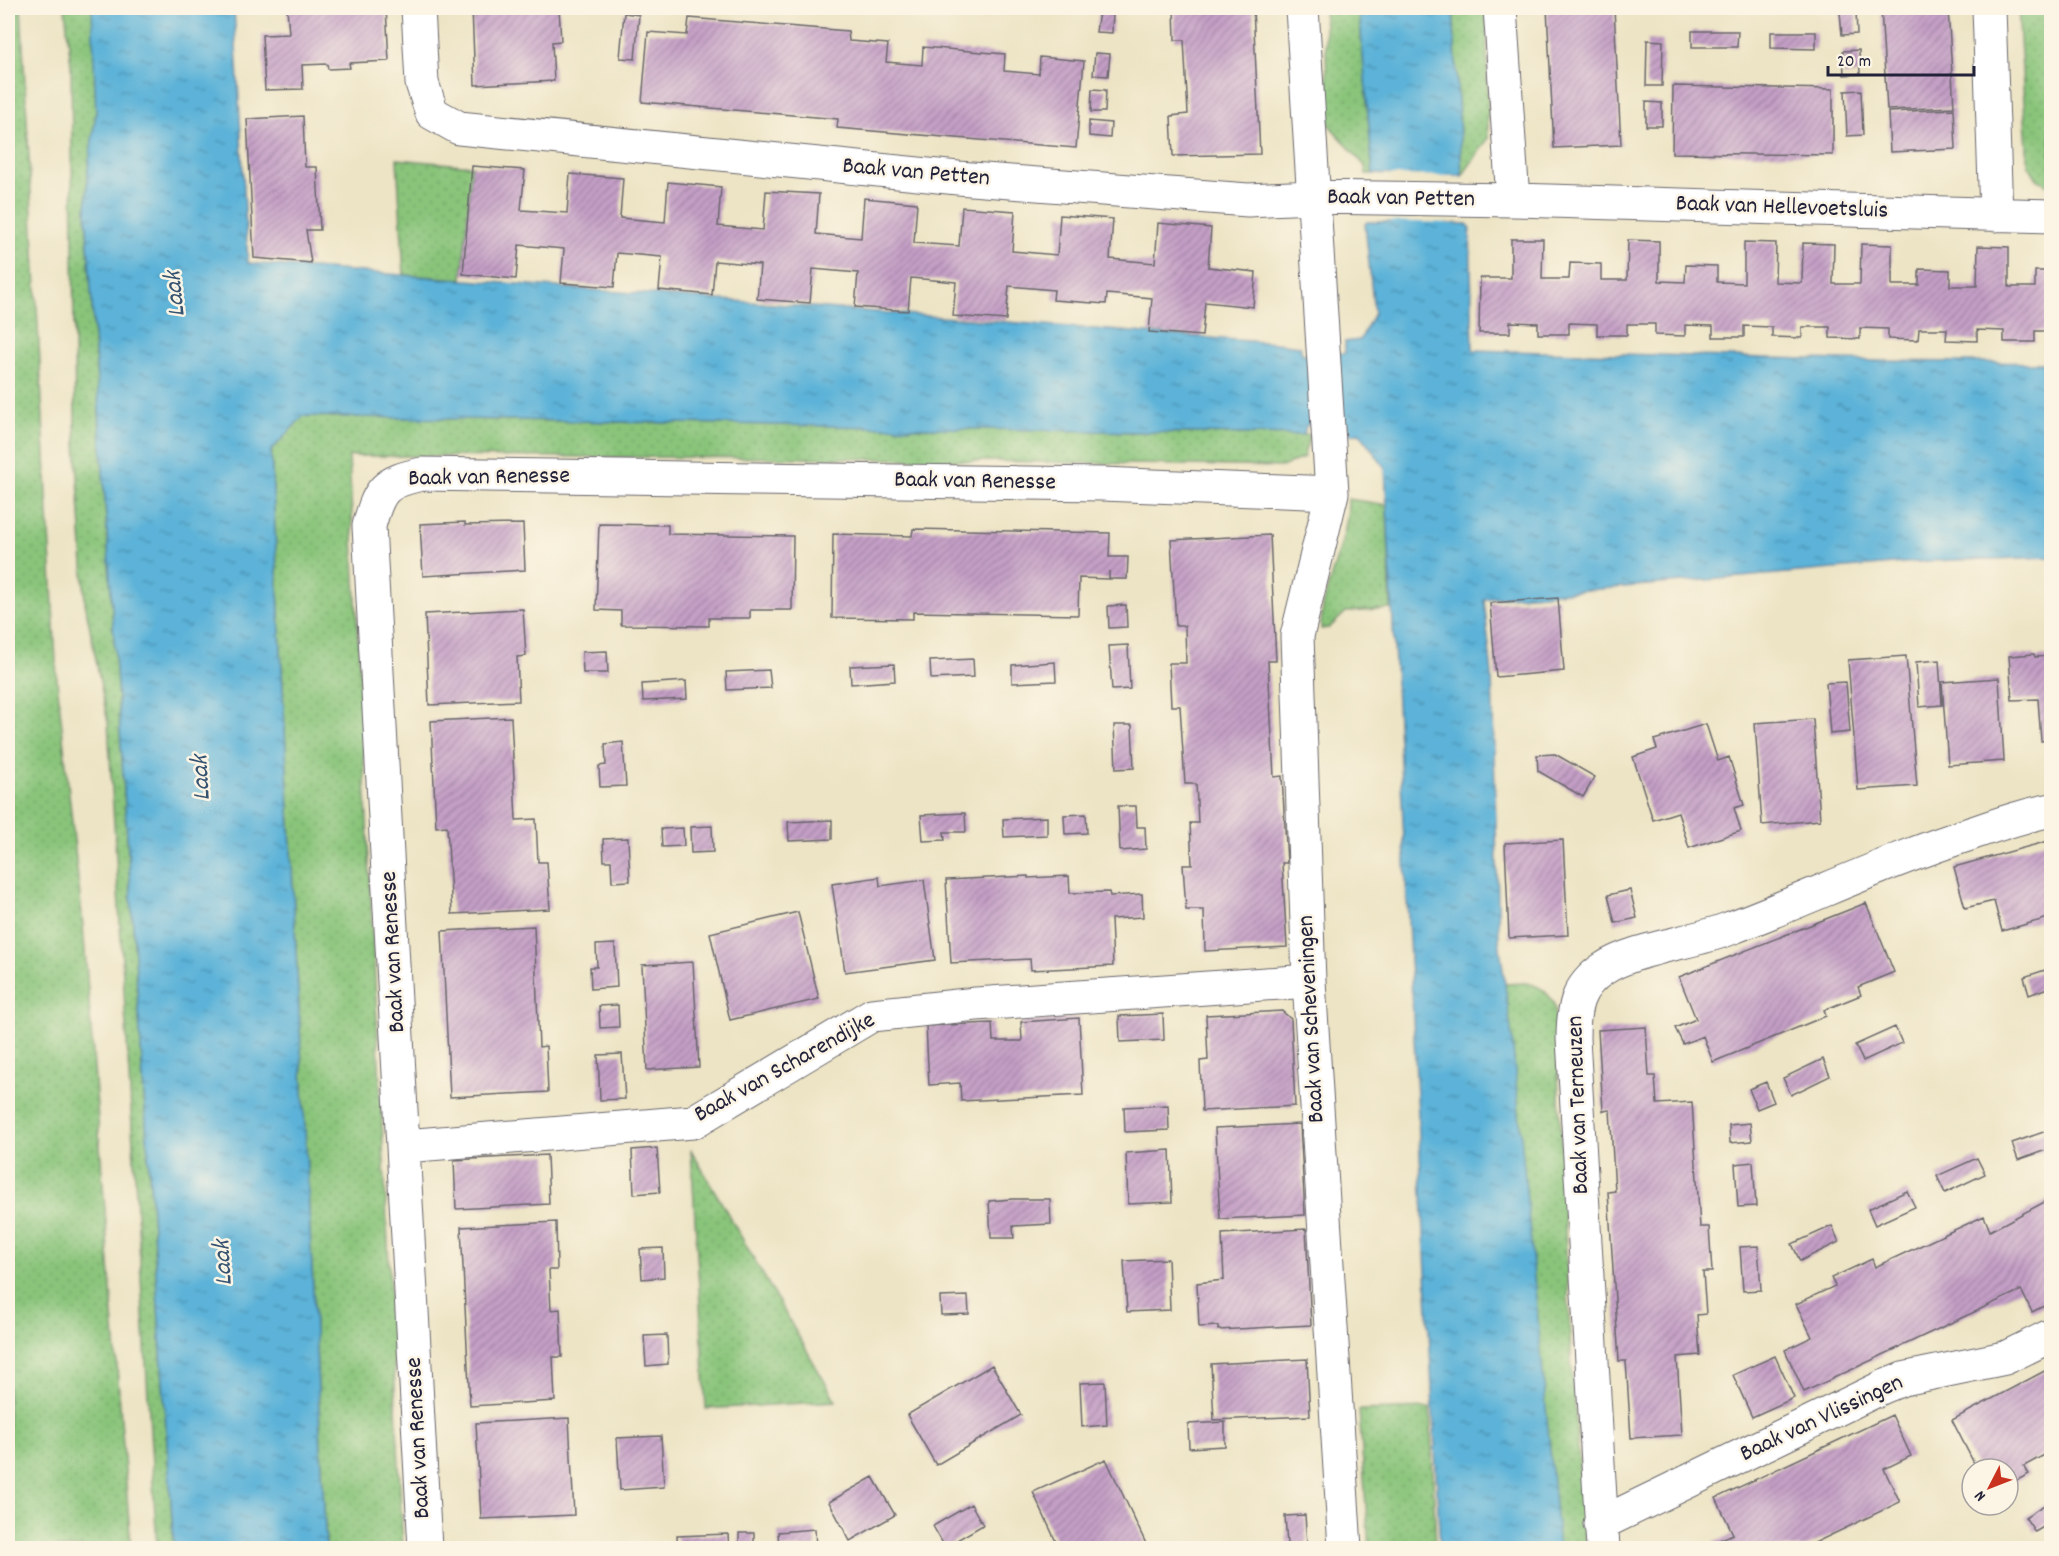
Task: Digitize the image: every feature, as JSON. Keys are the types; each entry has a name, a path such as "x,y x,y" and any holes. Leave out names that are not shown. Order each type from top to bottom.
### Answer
{"street":[{"name":"Baak van Petten","path":"418,8 422,82 432,113 459,128 958,178 1248,200 1312,197 1513,200"},
{"path":"1302,8 1326,437 1332,493"},
{"path":"1500,8 1513,200"},
{"path":"1989,8 1996,215"},
{"name":"Baak van Hellevoetsluis","path":"1513,200 2052,216"},
{"name":"Baak van Renesse","path":"425,1548 405,1146 369,526 377,498 396,479 422,474 1102,484 1332,493"},
{"name":"Baak van Scheveningen","path":"1332,493 1297,636 1309,981 1345,1548"},
{"name":"Baak van Terneuzen","path":"1602,1536 1572,1040 1573,1011 1583,986 1604,968 1636,956 1726,930 1913,852 2031,814 2052,810"},
{"name":"Baak van Scharendijke","path":"405,1146 693,1122 872,1015 987,1004 1309,981"},
{"name":"Baak van Vlissingen","path":"1602,1536 1883,1387 1903,1379 2004,1358 2052,1335"}],"green space":[{"path":"8,8 21,8 57,680 83,925 131,1548 8,1548"},
{"path":"65,8 92,8 96,47 96,113 86,214 174,1548 157,1548 108,723 85,603 75,425 71,66"},
{"path":"1324,8 1359,8 1373,174 1366,174 1365,166 1329,125"},
{"path":"1453,8 1487,8 1488,139 1462,176"},
{"path":"2018,8 2051,8 2051,187 2037,179 2028,164"},
{"path":"397,159 472,166 462,279 404,275"},
{"path":"303,416 1310,435 1303,458 1282,467 830,458 349,456 403,1548 326,1548 271,451"},
{"path":"1348,499 1387,505 1391,609 1346,612 1329,628 1321,629 1325,596 1344,532"},
{"path":"1527,983 1544,991 1555,1007 1571,1357 1586,1548 1558,1548 1504,984"},
{"path":"691,1150 836,1401 706,1409"},
{"path":"1430,1408 1436,1548 1369,1548 1359,1410"}],"water":[{"name":"Laak","path":"92,8 234,8 248,263 1275,343 1300,346 1302,354 1345,353 1345,342 1360,340 1374,313 1365,224 1367,222 1389,222 1390,175 1373,174 1359,8 1453,8 1462,176 1448,176 1447,223 1467,224 1470,227 1473,350 1880,361 2051,363 2051,557 1928,561 1484,599 1492,675 1499,940 1512,1037 1559,1548 1440,1548 1385,468 1360,433 1350,434 1346,423 1306,425 1304,435 303,416 271,451 326,1548 174,1548 86,214 88,168 96,113"}],"pier":[{"path":"1383,175 1454,176 1451,179 1450,220 1454,220 1454,223 1382,221 1386,219 1387,178 1383,178"}],"building":[{"path":"287,8 386,8 389,61 349,63 350,68 328,69 327,64 302,65 303,89 265,90 262,35 289,34"},
{"path":"472,8 559,8 561,41 552,42 554,81 475,85"},
{"path":"1174,8 1253,8 1260,154 1173,156 1171,116 1188,114 1184,40 1175,40"},
{"path":"1547,8 1614,8 1621,145 1554,148"},
{"path":"1881,8 1948,8 1954,107 1887,110"},
{"path":"1099,11 1113,12 1112,33 1096,32"},
{"path":"1856,11 1857,34 1842,35 1840,12"},
{"path":"624,13 639,15 635,59 620,58"},
{"path":"689,18 848,31 849,41 888,44 886,62 922,65 923,47 1005,54 1004,71 1039,74 1040,57 1084,61 1076,148 837,128 838,119 642,102 648,32 687,35"},
{"path":"1692,31 1738,31 1737,47 1692,47"},
{"path":"1771,32 1816,32 1816,49 1771,48"},
{"path":"1647,40 1663,41 1662,86 1646,86"},
{"path":"1859,50 1860,74 1844,75 1843,51"},
{"path":"1095,53 1110,54 1108,76 1093,75"},
{"path":"1673,86 1833,89 1833,155 1672,153"},
{"path":"1092,89 1106,90 1105,112 1091,112"},
{"path":"1861,90 1863,135 1847,136 1845,91"},
{"path":"1646,102 1662,103 1662,126 1646,126"},
{"path":"1954,109 1956,149 1890,152 1888,112"},
{"path":"303,116 305,167 317,167 320,230 306,230 311,263 254,258 247,119"},
{"path":"1089,121 1111,123 1110,138 1089,136"},
{"path":"472,166 525,170 521,210 567,213 570,174 623,178 620,218 665,222 668,182 721,187 718,226 763,230 766,191 819,194 816,234 861,238 864,198 917,203 914,243 959,246 962,207 1015,211 1012,251 1057,255 1060,215 1113,219 1110,259 1155,263 1158,223 1211,228 1208,267 1256,272 1253,307 1205,302 1202,336 1149,332 1152,298 1107,294 1106,304 1053,300 1054,290 1009,286 1006,320 953,316 956,282 911,278 908,311 855,307 858,273 813,269 810,303 757,299 760,265 715,261 712,295 659,290 662,257 617,253 614,287 561,283 564,249 519,245 516,279 463,274"},
{"path":"1511,239 1543,239 1542,279 1569,279 1570,263 1601,264 1601,280 1627,280 1628,240 1659,241 1659,281 1685,282 1686,265 1717,266 1717,282 1744,283 1744,242 1776,243 1775,282 1802,283 1803,243 1834,244 1833,284 1860,284 1861,244 1892,245 1892,285 1919,285 1919,269 1950,270 1950,286 1977,286 1978,246 2009,247 2009,287 2035,287 2035,271 2052,271 2052,331 2035,331 2035,342 2004,342 2004,331 1977,330 1977,341 1946,340 1947,329 1919,329 1918,340 1888,339 1888,329 1860,328 1860,339 1830,338 1830,327 1802,327 1802,338 1772,337 1772,327 1744,326 1744,337 1713,337 1713,326 1685,325 1685,336 1655,335 1655,324 1627,324 1627,335 1597,335 1597,324 1569,323 1569,334 1538,334 1538,323 1510,322 1510,333 1479,333 1480,278 1511,278"},
{"path":"465,522 465,525 523,524 525,570 423,576 420,524"},
{"path":"599,524 668,525 668,534 793,536 792,610 750,610 750,618 709,618 709,626 621,625 621,611 596,610"},
{"path":"913,529 1110,533 1109,557 1128,557 1127,579 1079,578 1078,615 913,612 913,619 832,618 833,534 912,536"},
{"path":"1270,535 1276,661 1268,661 1274,777 1282,776 1287,863 1282,863 1287,947 1205,951 1204,910 1186,910 1183,865 1192,865 1190,823 1198,823 1196,784 1185,784 1180,706 1171,706 1169,663 1186,663 1185,626 1176,626 1171,540"},
{"path":"1558,598 1564,671 1496,677 1490,603"},
{"path":"1126,605 1127,627 1109,628 1108,606"},
{"path":"523,609 526,656 517,657 519,701 429,705 425,614"},
{"path":"1128,645 1130,689 1112,690 1109,646"},
{"path":"607,651 608,673 583,673 582,652"},
{"path":"2034,654 2035,657 2052,656 2052,740 2041,741 2038,699 2012,700 2009,656"},
{"path":"1906,656 1917,786 1858,790 1848,660"},
{"path":"973,659 974,677 931,679 930,661"},
{"path":"1939,660 1942,705 1919,707 1916,662"},
{"path":"1055,662 1056,681 1012,683 1012,665"},
{"path":"894,664 895,681 851,684 850,666"},
{"path":"769,670 771,688 727,690 726,672"},
{"path":"1999,678 2004,761 1948,765 1942,682"},
{"path":"686,681 687,699 643,701 642,684"},
{"path":"1846,682 1850,732 1830,734 1826,683"},
{"path":"511,717 516,820 536,819 538,862 547,862 550,909 452,914 447,826 436,827 431,721"},
{"path":"1813,719 1820,820 1762,825 1755,723"},
{"path":"1706,724 1718,761 1729,757 1744,805 1734,808 1741,831 1689,848 1678,812 1653,820 1633,757 1657,749 1654,740"},
{"path":"1114,725 1132,725 1134,768 1116,769"},
{"path":"623,742 626,786 600,787 599,766 606,765 605,744"},
{"path":"1555,754 1595,777 1583,797 1538,771 1537,755"},
{"path":"1118,806 1136,806 1137,827 1145,827 1146,849 1120,851"},
{"path":"965,813 966,832 944,832 945,840 923,841 921,815"},
{"path":"1086,814 1087,833 1065,834 1064,815"},
{"path":"1047,817 1047,835 1004,837 1003,819"},
{"path":"832,820 832,839 789,841 788,822"},
{"path":"712,826 713,852 691,853 690,827"},
{"path":"683,828 684,846 662,847 661,829"},
{"path":"628,838 630,881 612,882 611,861 604,861 603,839"},
{"path":"1563,840 1568,935 1509,938 1505,843"},
{"path":"2052,840 2052,917 2002,931 1994,901 1965,908 1954,867"},
{"path":"1028,876 1028,878 1069,876 1070,893 1109,892 1110,896 1142,894 1143,917 1111,919 1113,966 1031,970 1030,959 951,963 946,880"},
{"path":"879,877 880,886 924,880 935,960 845,972 832,884"},
{"path":"1630,890 1637,918 1615,923 1608,895"},
{"path":"1866,903 1894,972 1858,987 1861,995 1824,1010 1826,1016 1713,1062 1703,1036 1683,1044 1675,1028 1696,1019 1679,977"},
{"path":"798,912 819,999 730,1020 710,933"},
{"path":"534,926 539,1047 546,1046 548,1092 450,1097 442,931"},
{"path":"615,944 617,987 591,989 590,967 597,967 596,945"},
{"path":"693,962 699,1067 647,1070 642,965"},
{"path":"2045,970 2050,987 2029,995 2024,977"},
{"path":"618,1005 619,1027 600,1028 599,1006"},
{"path":"1282,1011 1291,1019 1295,1106 1202,1111 1200,1061 1208,1060 1206,1015"},
{"path":"1163,1014 1164,1040 1120,1042 1119,1016"},
{"path":"1079,1018 1083,1095 961,1101 960,1083 929,1085 926,1026 992,1023 993,1041 1022,1041 1021,1022"},
{"path":"1646,1027 1649,1076 1655,1076 1657,1104 1692,1102 1700,1227 1709,1227 1712,1272 1703,1272 1706,1314 1697,1315 1700,1355 1677,1357 1682,1435 1631,1438 1626,1361 1619,1361 1608,1192 1615,1191 1610,1110 1603,1111 1598,1030"},
{"path":"1895,1027 1902,1043 1863,1061 1855,1045"},
{"path":"622,1054 625,1099 600,1100 598,1055"},
{"path":"1823,1059 1830,1076 1791,1095 1783,1078"},
{"path":"1766,1082 1774,1102 1757,1109 1749,1089"},
{"path":"1168,1105 1169,1130 1125,1132 1124,1107"},
{"path":"1750,1123 1752,1141 1730,1143 1729,1125"},
{"path":"1300,1124 1305,1215 1220,1219 1215,1128"},
{"path":"2052,1129 2052,1148 2018,1160 2012,1143"},
{"path":"657,1148 660,1192 634,1194 632,1150"},
{"path":"1170,1150 1172,1202 1128,1204 1126,1153"},
{"path":"547,1155 549,1204 456,1209 454,1160"},
{"path":"1977,1158 1985,1174 1945,1193 1937,1176"},
{"path":"1753,1162 1756,1206 1738,1207 1735,1164"},
{"path":"1907,1191 1915,1207 1875,1225 1868,1209"},
{"path":"2052,1198 2052,1302 2032,1312 2021,1290 1804,1392 1785,1350 1812,1337 1796,1304 1835,1286 1831,1278 1872,1259 1875,1267 1984,1216 1990,1231"},
{"path":"1050,1199 1051,1224 1013,1226 1014,1238 991,1238 989,1201"},
{"path":"556,1222 557,1270 549,1270 551,1310 560,1309 562,1357 553,1357 555,1401 470,1406 461,1227"},
{"path":"1832,1226 1839,1242 1800,1261 1792,1244"},
{"path":"1306,1229 1311,1325 1218,1330 1218,1326 1199,1327 1197,1283 1224,1280 1222,1234"},
{"path":"1758,1246 1761,1290 1743,1291 1740,1247"},
{"path":"663,1248 664,1277 642,1279 640,1249"},
{"path":"1168,1259 1170,1310 1127,1312 1124,1261"},
{"path":"968,1296 969,1314 941,1315 940,1297"},
{"path":"667,1335 668,1364 646,1366 644,1336"},
{"path":"1775,1356 1794,1398 1752,1417 1733,1375"},
{"path":"1307,1359 1310,1416 1214,1420 1211,1364"},
{"path":"992,1365 1021,1415 936,1465 907,1415"},
{"path":"2052,1367 2052,1451 2024,1466 2029,1474 2020,1479 2020,1457 1971,1457 1952,1420"},
{"path":"1105,1382 1107,1425 1082,1427 1080,1383"},
{"path":"1892,1415 1911,1456 1884,1469 1900,1502 1804,1548 1715,1548 1713,1543 1733,1534 1716,1498"},
{"path":"569,1418 574,1515 481,1519 476,1423"},
{"path":"1225,1422 1225,1446 1189,1448 1188,1424"},
{"path":"661,1436 664,1487 620,1490 617,1438"},
{"path":"1106,1459 1148,1548 1059,1548 1033,1492"},
{"path":"873,1477 895,1515 850,1541 829,1502"},
{"path":"2052,1500 2052,1522 2035,1532 2025,1517"},
{"path":"971,1504 983,1525 945,1547 933,1526"},
{"path":"1305,1515 1307,1544 1287,1545 1285,1516"},
{"path":"815,1529 816,1548 779,1548 778,1532"},
{"path":"739,1533 754,1533 754,1548 739,1548"},
{"path":"728,1534 729,1548 678,1548 677,1536"}]}
